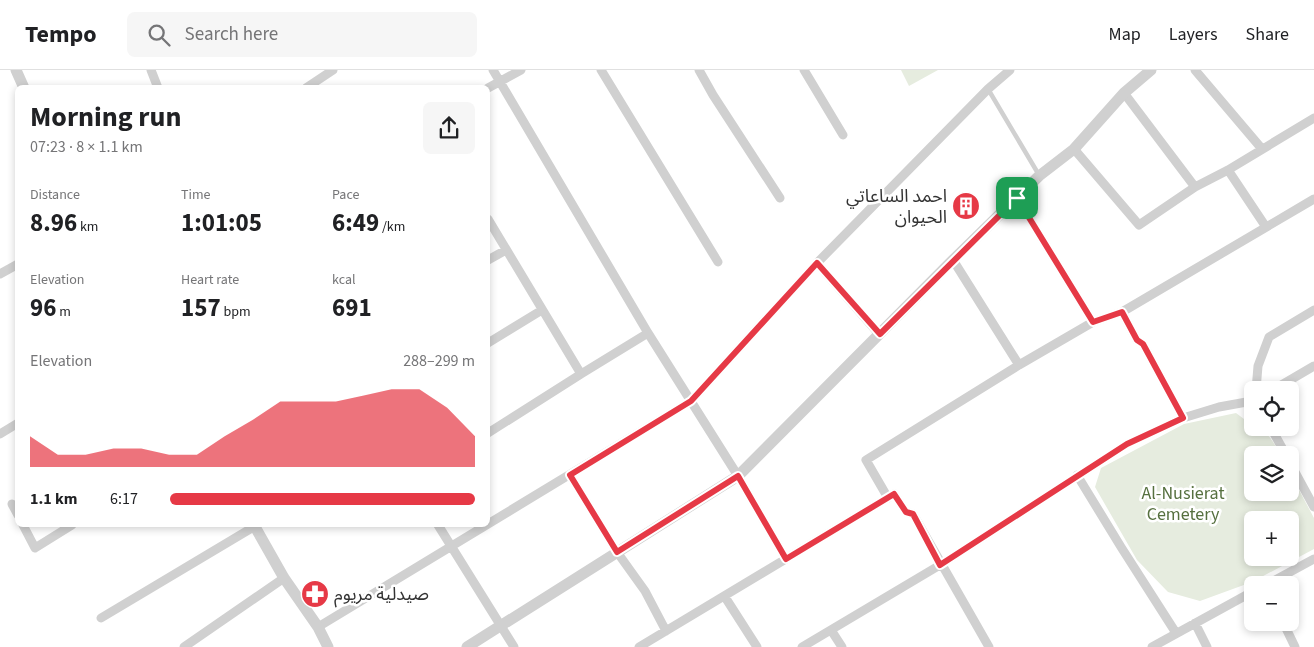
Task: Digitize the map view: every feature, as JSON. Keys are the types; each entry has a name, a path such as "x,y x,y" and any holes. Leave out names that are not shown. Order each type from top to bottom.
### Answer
{"street":[{"path":"16,70 23,85"},
{"path":"150,70 157,85"},
{"path":"310,85 333,70"},
{"path":"493,70 648,333 738,476 786,559"},
{"path":"490,87 521,70"},
{"path":"601,70 718,262"},
{"path":"699,70 780,198"},
{"path":"804,70 843,135"},
{"path":"490,523 691,401 817,263 1010,70"},
{"path":"467,647 738,476 953,260 1039,176 1074,149 1124,93 1151,70"},
{"path":"1195,70 1262,149"},
{"path":"1124,93 1195,188"},
{"path":"1074,149 1139,226 1195,188 1314,118"},
{"path":"1228,170 1266,227"},
{"path":"1017,198 1093,322"},
{"path":"888,498 866,460 1093,322 1122,312 1314,199"},
{"path":"490,222 581,374"},
{"path":"490,259 506,250"},
{"path":"953,260 1020,365"},
{"path":"817,263 880,334"},
{"path":"0,274 15,266"},
{"path":"490,342 542,310"},
{"path":"1257,381 1258,366 1269,337 1314,310"},
{"path":"1122,312 1137,340 1143,344 1183,418"},
{"path":"490,432 648,333"},
{"path":"1288,381 1314,366"},
{"path":"802,647 940,565 1127,444 1183,418 1219,407 1244,402"},
{"path":"0,434 15,425"},
{"path":"570,475 617,552 645,591 666,631"},
{"path":"1077,475 1176,633"},
{"path":"1299,480 1314,507"},
{"path":"639,647 894,494 906,512 913,514 940,565 989,647"},
{"path":"12,504 15,510"},
{"path":"24,527 35,548 69,527"},
{"path":"101,618 253,527"},
{"path":"256,527 284,578 318,628 328,647"},
{"path":"439,527 514,647"},
{"path":"318,628 484,527"},
{"path":"1283,576 1314,559"},
{"path":"184,647 284,578"},
{"path":"1152,647 1244,596"},
{"path":"725,597 757,647"},
{"path":"1195,623 1207,647"},
{"path":"831,630 842,647"},
{"path":"1287,631 1294,647"}],"lane":[{"path":"988,90 1039,176"}],"green space":[{"path":"901,70 938,70 909,86"},
{"name":"Al-Nusierat Cemetery","path":"1236,413 1244,419 1244,436 1268,436 1275,446 1244,446 1244,501 1299,501 1299,490 1314,518 1314,549 1299,557 1299,511 1244,511 1244,566 1282,566 1263,576 1244,576 1244,585 1200,601 1168,592 1137,560 1095,487 1101,468 1184,424"}],"place":[{"name":"احمد الساعاتي الحيوان","path":"966,206"},
{"name":"صيدلية مريوم","path":"315,594"}],"route":[{"path":"1017,198 1093,322 1122,312 1137,340 1143,344 1183,418 1127,444 940,565 913,514 906,512 894,494 786,559 738,476 617,552 570,475 691,401 817,263 880,334 1017,198"}]}
